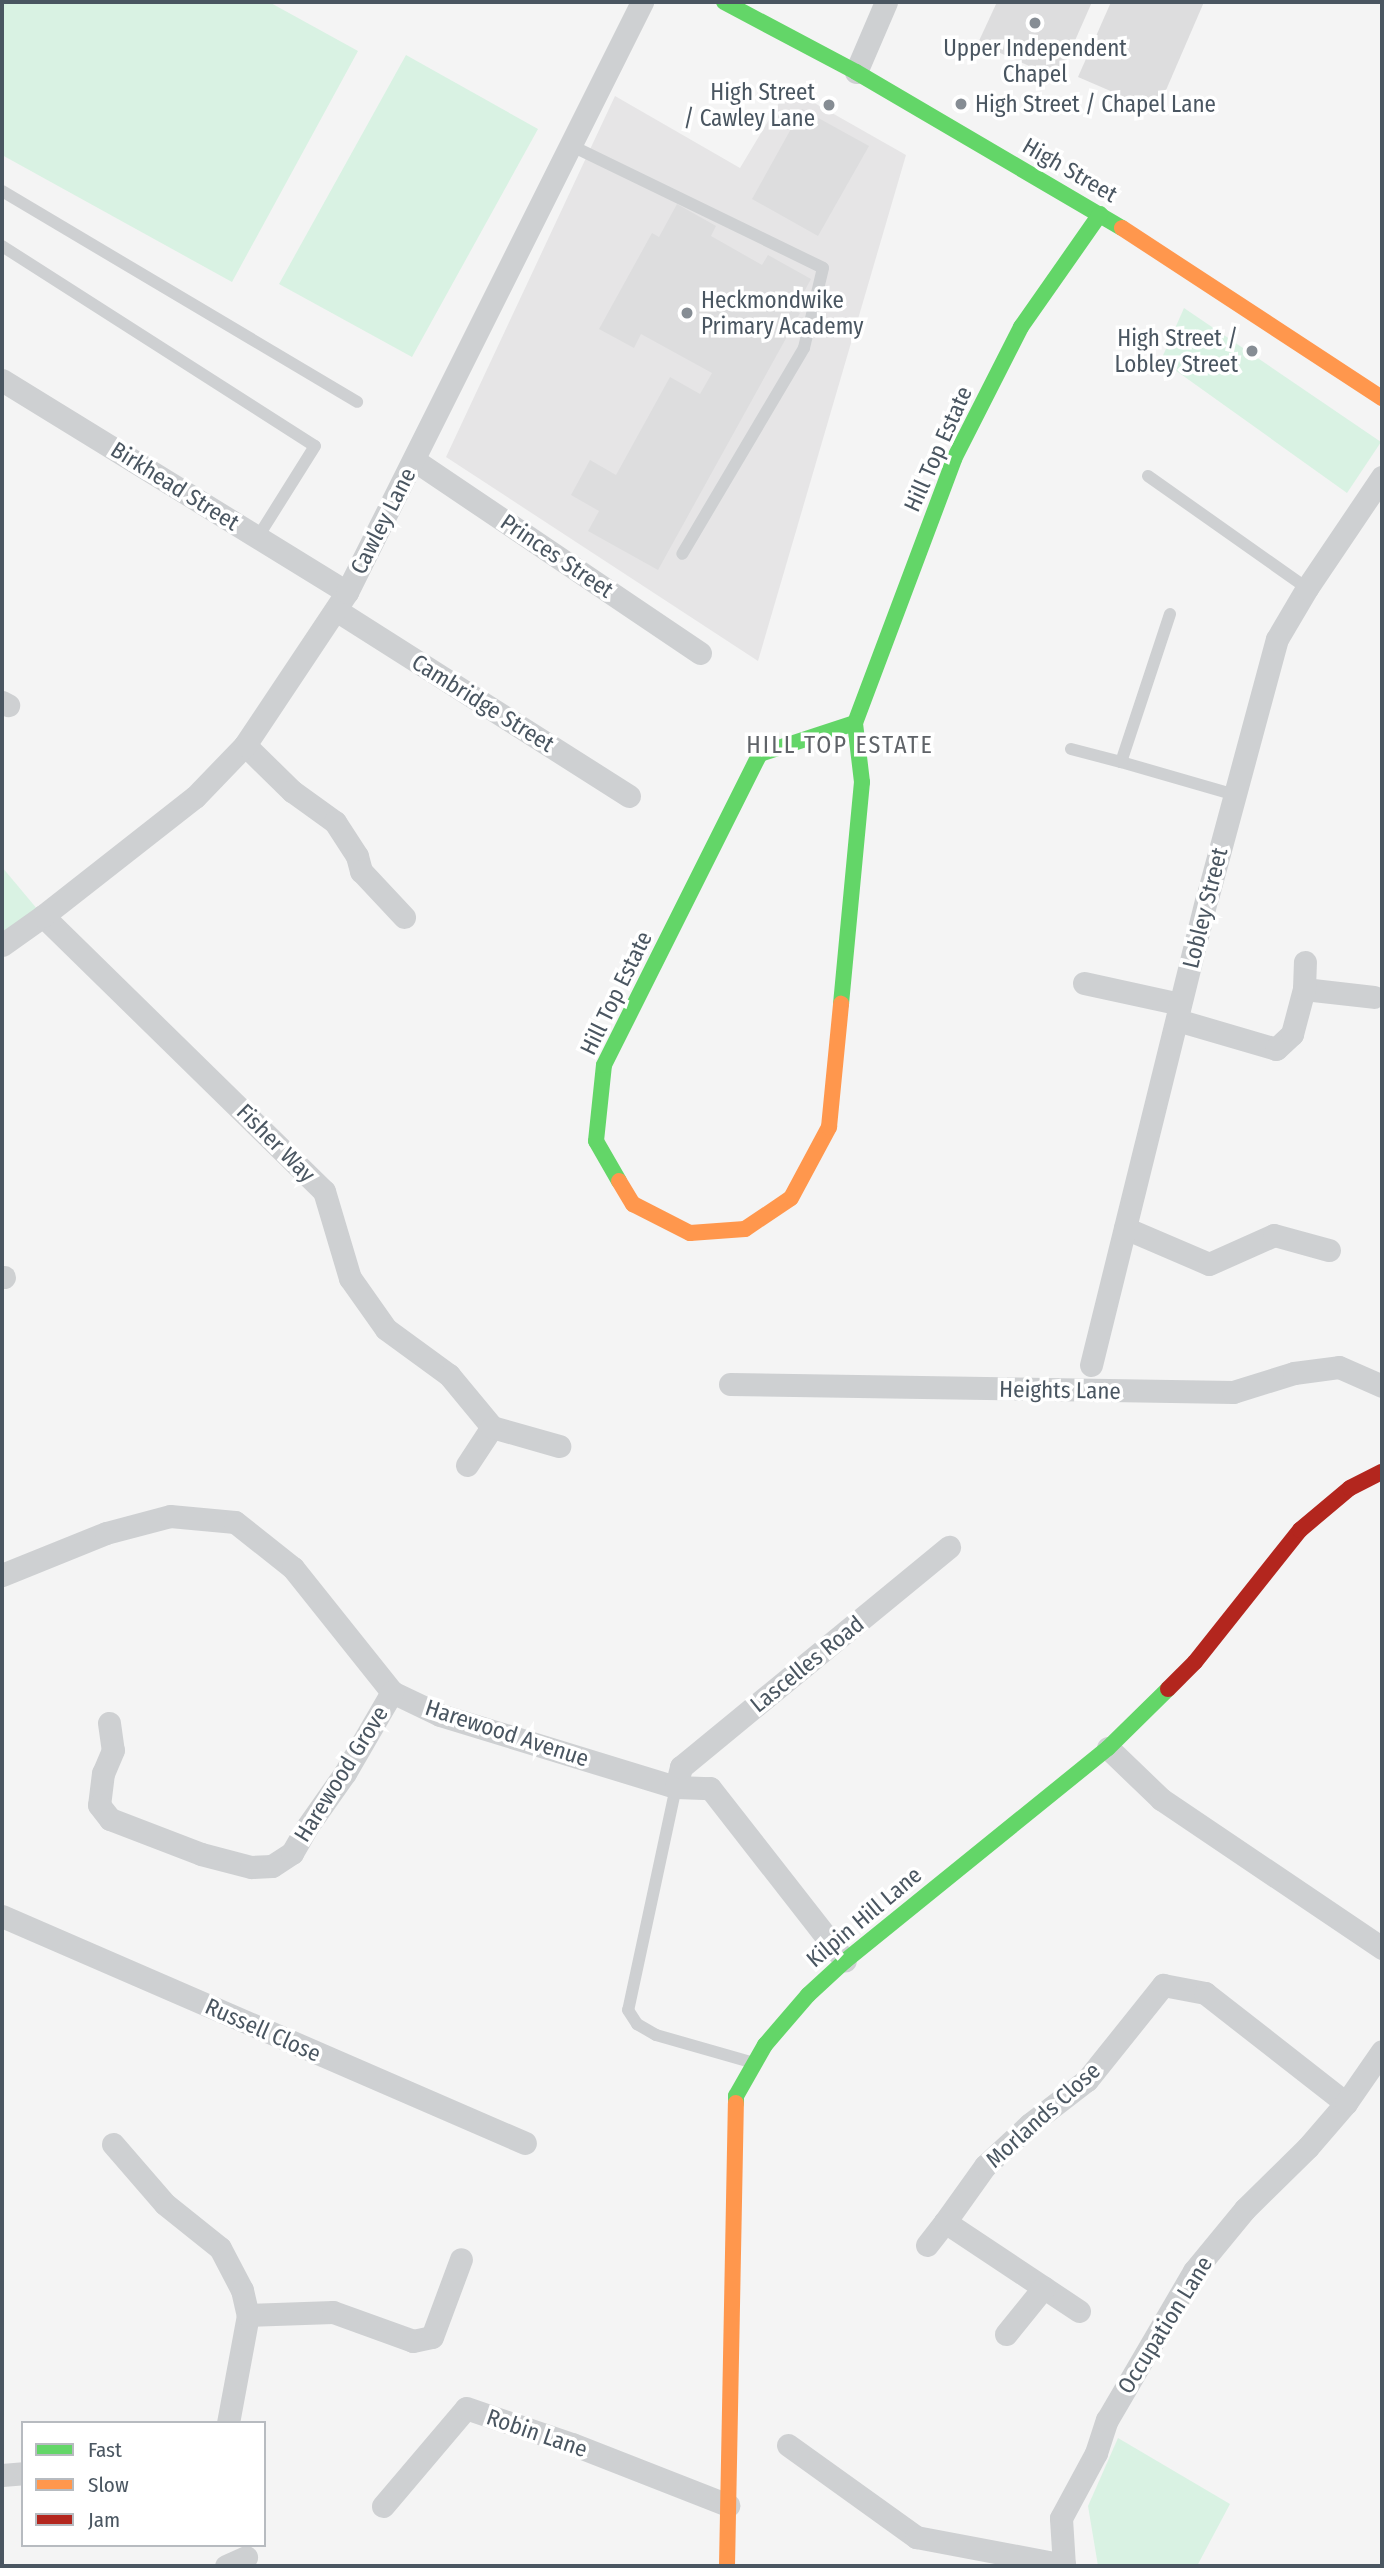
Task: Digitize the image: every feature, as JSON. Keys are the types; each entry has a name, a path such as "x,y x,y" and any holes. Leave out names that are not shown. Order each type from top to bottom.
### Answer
{"street":[{"name":"Cawley Lane","path":"2,945 195,797 245,745 342,601 642,2"},
{"name":"High Street","path":"724,2 856,72 1100,214 1382,398"},
{"path":"856,72 886,2"},
{"name":"Hill Top Estate","path":"855,723 760,754 604,1065 596,1141 633,1205 690,1233 745,1229 791,1198 829,1127 862,782 855,723 954,459 1021,327 1100,214"},
{"name":"Birkhead Street","path":"2,380 258,537 342,601"},
{"name":"Princes Street","path":"414,460 700,653"},
{"name":"Lobley Street","path":"1091,1365 1179,1012 1277,639 1307,588 1382,477"},
{"name":"Cambridge Street","path":"342,601 629,796"},
{"path":"245,745 292,791 335,822 357,856 361,871 404,917"},
{"name":"Fisher Way","path":"43,916 324,1191 350,1278 386,1329 449,1375 492,1427"},
{"path":"1084,983 1179,1012 1276,1049 1292,1034 1304,989 1305,962"},
{"path":"1304,989 1374,997"},
{"path":"1125,1228 1209,1264 1274,1235 1329,1250"},
{"name":"Heights Lane","path":"730,1384 1233,1392 1294,1373 1339,1367 1382,1386"},
{"path":"467,1465 492,1427 559,1446"},
{"name":"Kilpin Hill Lane","path":"727,2566 736,2096 754,2063 765,2045 808,1995 845,1961 1108,1748 1195,1661 1300,1530 1350,1488 1382,1472"},
{"name":"Harewood Avenue","path":"2,1576 106,1533 170,1516 235,1522 293,1568 392,1692 440,1715 676,1787 710,1788 845,1961"},
{"name":"Lascelles Road","path":"676,1787 681,1767 948,1547"},
{"name":"Harewood Grove","path":"109,1723 114,1750 103,1773 99,1805 110,1819 201,1854 251,1867 272,1866 292,1853 345,1773 392,1692"},
{"path":"1108,1748 1161,1799 1382,1948"},
{"name":"Russell Close","path":"2,1916 525,2143"},
{"name":"Morlands Close","path":"927,2245 985,2166 1030,2124 1087,2080 1163,1985 1205,1993 1346,2104"},
{"name":"Occupation Lane","path":"788,2445 916,2537 1064,2566 1061,2518 1096,2453 1107,2420 1194,2271 1245,2209 1308,2147 1379,2062"},
{"path":"113,2144 165,2204 220,2248 242,2290 248,2315 228,2421"},
{"path":"945,2222 1079,2311"},
{"path":"248,2315 333,2312 412,2342 432,2337 461,2259"},
{"path":"1006,2334 1044,2287"},
{"name":"Robin Lane","path":"383,2506 466,2408 572,2444 728,2505"},
{"path":"2,2475 21,2473"}],"lane":[{"path":"570,145 823,268 804,348 682,554"},
{"path":"2,191 357,402"},
{"path":"2,246 315,446 258,537"},
{"path":"1148,476 1307,588"},
{"path":"1121,762 1170,614"},
{"path":"1072,749 1235,795"},
{"path":"676,1787 628,2010 637,2024 656,2035 754,2063"}],"shaded area":[{"name":"Heckmondwike Primary Academy","path":"788,88 906,155 758,661 446,457 615,96 740,168"}],"green space":[{"path":"2,2 269,2 358,51 232,282 2,155"},
{"path":"406,55 538,129 412,357 279,284"},
{"path":"1184,308 1381,442 1347,493 1161,360"},
{"path":"2,867 43,916 2,945"},
{"path":"1118,2438 1230,2504 1197,2566 1098,2566 1088,2506"}],"building":[{"name":"Upper Independent Chapel","path":"997,2 1092,2 1058,79 978,43"},
{"path":"1111,2 1204,2 1157,111 1078,77"},
{"path":"802,109 869,146 818,236 752,199"},
{"path":"677,204 716,226 711,236 762,265 768,255 811,279 794,310 800,313 658,570 588,531 599,511 571,495 590,460 616,475 670,377 700,394 712,373 641,334 634,348 599,329 652,233 659,237"}],"traffic: fast":[{"path":"724,2 856,72 1122,228"},
{"path":"841,1004 862,782 855,723 954,459 1021,327 1100,214"},
{"path":"619,1181 596,1141 604,1065 760,754 855,723"},
{"path":"736,2103 736,2096 765,2045 808,1995 845,1961 1108,1748 1168,1689"}],"traffic: slow":[{"path":"1122,228 1382,398"},
{"path":"619,1181 633,1204 690,1233 745,1229 791,1198 829,1127 841,1004"},
{"path":"727,2566 736,2103"}],"traffic: jam":[{"path":"1168,1689 1195,1662 1300,1530 1350,1488 1382,1472"}],"place":[{"name":"Upper Independent Chapel","path":"1035,23"},
{"name":"High Street / Chapel Lane","path":"961,104"},
{"name":"High Street / Cawley Lane","path":"829,105"},
{"name":"Heckmondwike Primary Academy","path":"687,313"},
{"name":"High Street / Lobley Street","path":"1252,351"}],"district":[{"name":"HILL TOP ESTATE","path":"840,746"}]}
